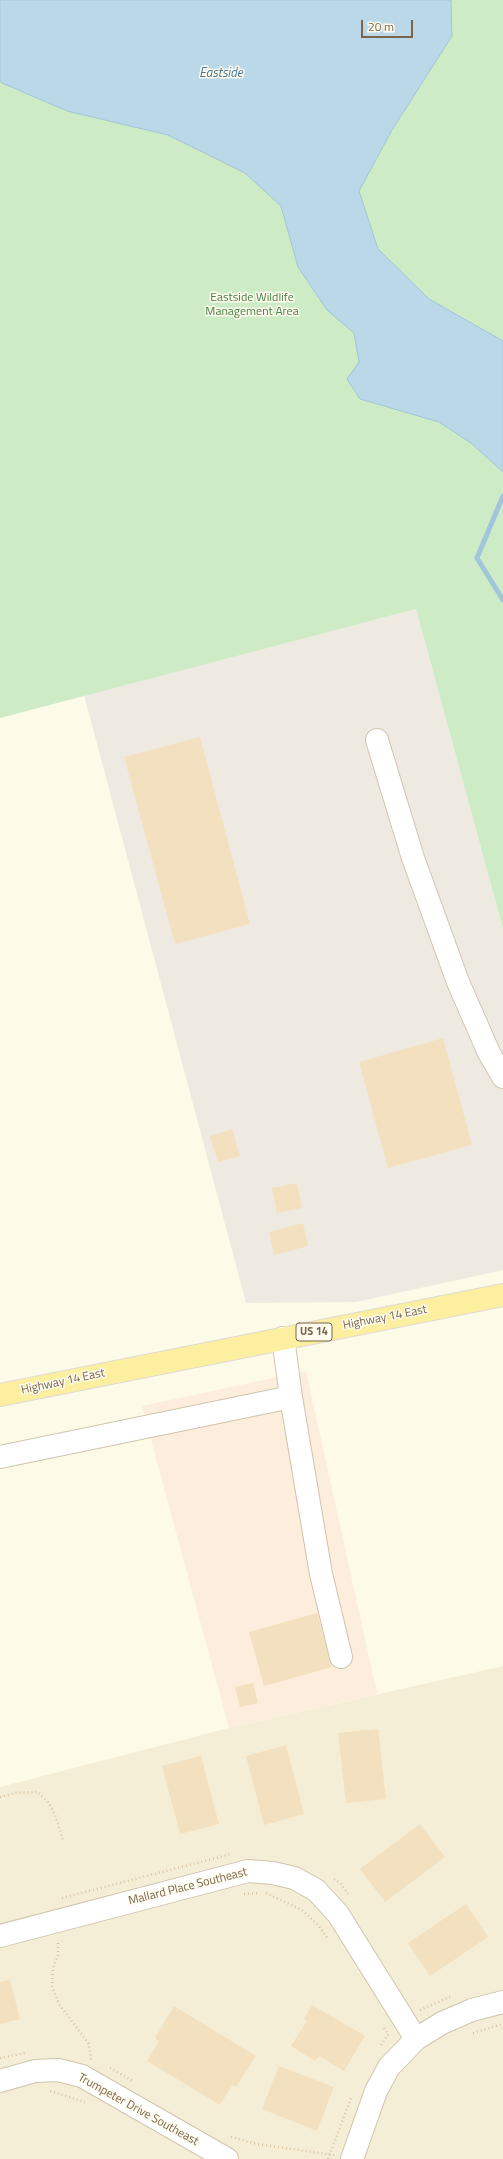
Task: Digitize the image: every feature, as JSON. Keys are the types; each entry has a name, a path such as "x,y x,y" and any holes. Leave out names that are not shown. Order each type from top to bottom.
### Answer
{"main road":[{"name":"Highway 14 East","path":"0,1395 503,1295"},
{"name":"Highway 14 East","path":"0,1382 125,1369"}],"street":[{"path":"376,740 413,858 458,982 489,1053 503,1077"},
{"path":"283,1338 291,1397 321,1574 341,1657"},
{"path":"0,1457 291,1397"},
{"name":"Mallard Place Southeast","path":"0,1936 248,1871 273,1873 294,1878 316,1890 338,1914 416,2039"},
{"path":"352,2159 376,2091 389,2067 416,2039 442,2023 472,2010 503,2002"},
{"name":"Trumpeter Drive Southeast","path":"0,2081 35,2071 58,2070 82,2076 227,2159"}],"path":[{"path":"0,1797 15,1793 38,1792 48,1802 55,1815 63,1840"},
{"path":"237,1895 264,1893 282,1899 302,1910 318,1925 330,1941"},
{"path":"51,1945 66,1941"},
{"path":"58,1943 58,1956 53,1968 52,1987 59,2004 89,2044 91,2060 98,2063"},
{"path":"469,2034 503,2024"},
{"path":"384,2027 388,2034"},
{"path":"104,2066 117,2071 138,2084"},
{"path":"48,2090 91,2104"},
{"path":"226,2136 257,2144 329,2154 328,2159"}],"shaded area":[{"path":"416,609 503,929 503,1270 356,1302 246,1303 84,695"},
{"path":"306,1371 377,1694 229,1728 142,1406"},
{"path":"503,1666 503,2159 0,2159 0,1787 229,1728"}],"green space":[{"name":"Eastside Wildlife Management Area","path":"0,0 503,0 503,929 416,609 0,718"}],"water":[{"name":"Eastside","path":"0,0 451,0 452,36 392,130 359,191 378,249 429,299 503,341 503,472 471,443 439,422 360,399 347,379 359,362 354,333 327,310 298,267 281,206 245,173 168,135 67,111 2,83 0,80"}],"building":[{"path":"200,737 250,924 175,944 124,757"},
{"path":"443,1038 472,1145 388,1168 359,1062"},
{"path":"232,1129 240,1156 218,1162 210,1136"},
{"path":"297,1183 302,1208 277,1213 272,1188"},
{"path":"303,1223 308,1246 274,1255 269,1232"},
{"path":"317,1613 332,1667 264,1686 249,1632"},
{"path":"253,1683 258,1703 240,1707 235,1687"},
{"path":"378,1729 386,1799 346,1803 338,1733"},
{"path":"286,1745 304,1814 264,1825 246,1756"},
{"path":"201,1756 219,1824 180,1834 162,1766"},
{"path":"420,1824 445,1857 385,1902 360,1869"},
{"path":"466,1904 488,1937 430,1976 408,1943"},
{"path":"10,1980 20,2019 0,2024 0,1982"},
{"path":"312,2005 365,2036 344,2071 319,2056 315,2061 291,2046 307,2021 304,2019"},
{"path":"174,2006 256,2056 236,2087 232,2085 220,2105 147,2061 159,2041 155,2038"},
{"path":"279,2066 334,2087 317,2131 262,2109"}],"waterway":[{"path":"503,496 477,558 503,600"}]}
